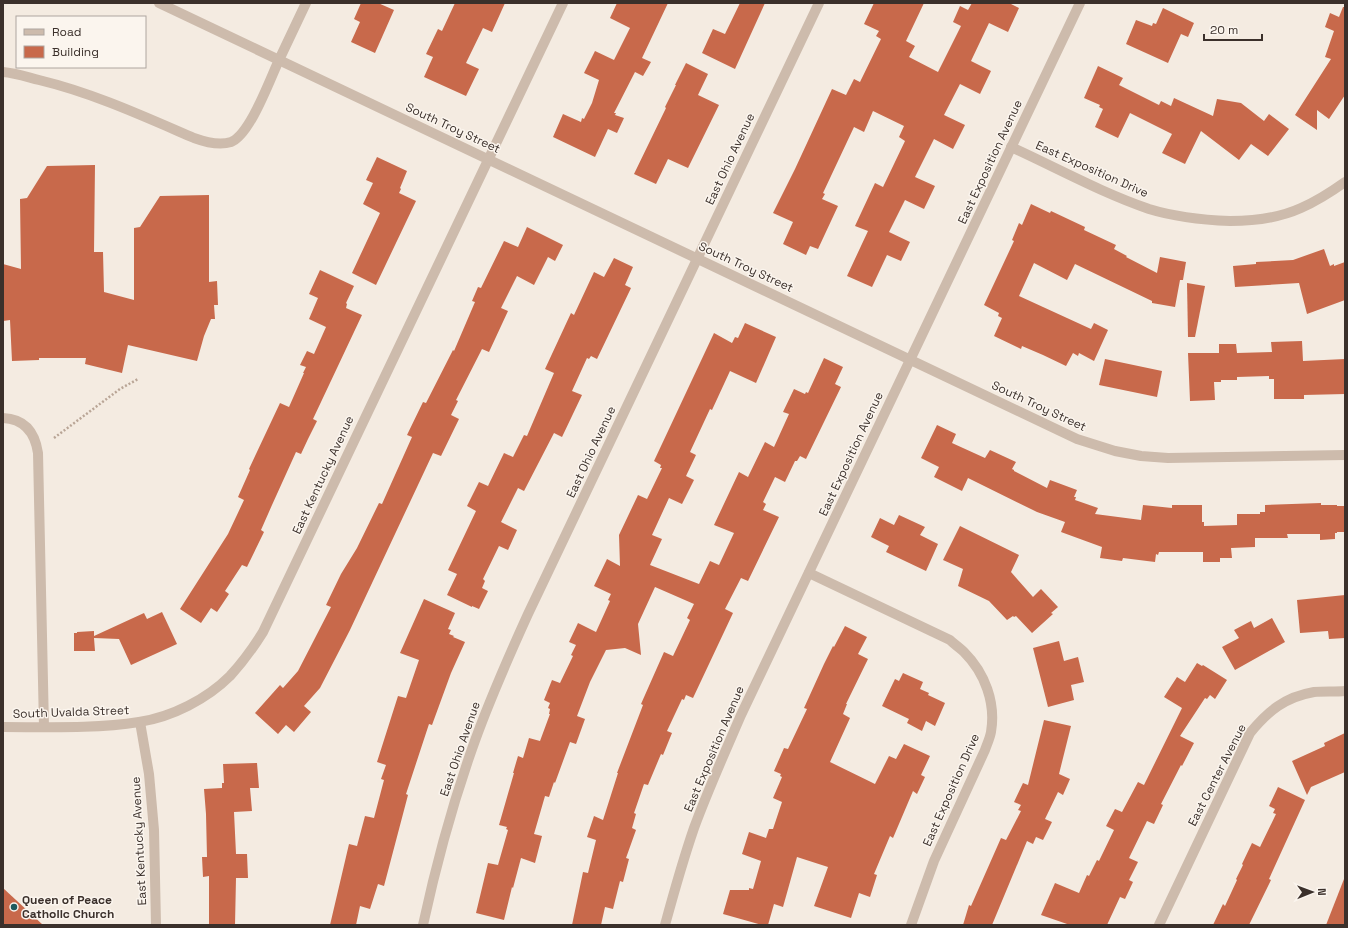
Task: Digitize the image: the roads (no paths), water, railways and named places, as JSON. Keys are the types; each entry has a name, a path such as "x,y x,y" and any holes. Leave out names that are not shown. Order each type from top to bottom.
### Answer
{"street":[{"name":"South Troy Street","path":"159,3 1077,439 1115,451 1141,456 1168,458 1345,455"},
{"path":"3,72 49,82 85,93 149,118 204,142 219,144 232,142 244,130 254,115 306,3"},
{"name":"East Kentucky Avenue","path":"156,925 154,830 149,774 140,722 157,718 183,708 207,694 229,676 248,656 263,632 562,3"},
{"name":"East Ohio Avenue","path":"423,925 450,818 472,749 499,681 528,614 819,3"},
{"name":"East Exposition Avenue","path":"665,925 695,827 716,771 744,708 1080,3"},
{"name":"East Exposition Drive","path":"1011,147 1122,199 1181,217 1211,221 1248,221 1274,217 1300,209 1324,197 1345,182"},
{"path":"3,418 14,420 26,426 34,437 38,453 44,727"},
{"name":"East Exposition Drive","path":"809,573 950,640 964,652 979,670 987,686 992,709 991,733 985,750 934,861 911,925"},
{"name":"East Center Avenue","path":"1159,925 1250,733 1276,707 1297,696 1315,692 1345,692"},
{"name":"South Uvalda Street","path":"3,727 110,726 140,722"}],"place":[{"name":"Queen of Peace Catholic Church","path":"14,907"}]}
